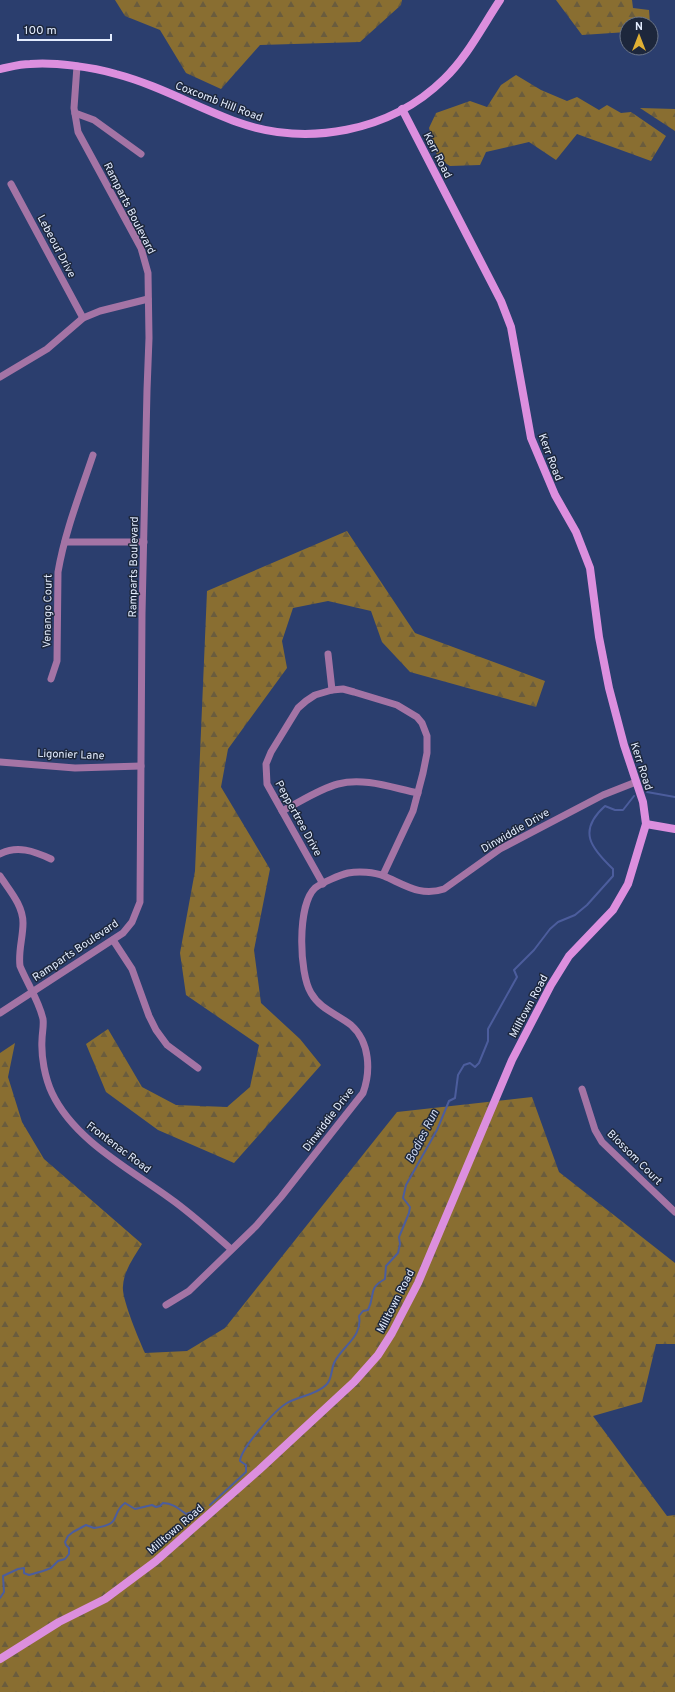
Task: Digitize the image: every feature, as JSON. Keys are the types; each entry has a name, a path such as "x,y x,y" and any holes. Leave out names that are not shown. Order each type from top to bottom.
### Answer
{"street":[{"name":"Coxcomb Hill Road","path":"0,69 30,64 77,66 117,74 148,84 200,107 253,127 292,134 323,134 372,123 421,98 444,80 459,62 500,0"},
{"name":"Ramparts Boulevard","path":"0,1014 123,933 132,922 140,902 144,542 149,338 148,273 141,248 78,132 74,108 77,66"},
{"name":"Kerr Road","path":"402,109 501,301 511,327 531,438 555,495 580,542 590,568 599,637 609,688 624,745 643,802 646,824"},
{"path":"75,113 94,120 141,154"},
{"name":"Lebeouf Drive","path":"11,184 83,318"},
{"path":"0,377 47,349 83,318 148,299"},
{"name":"Venango Court","path":"51,679 57,661 58,572 73,509 93,455"},
{"path":"65,542 144,542"},
{"path":"328,654 332,690"},
{"name":"Peppertree Drive","path":"323,884 267,784 266,764 271,752 298,708 315,695 332,690 343,689 397,705 417,717 422,723 427,736 427,753 413,811 383,875"},
{"name":"Ligonier Lane","path":"0,762 75,768 141,766"},
{"path":"282,811 339,784 356,782 418,793"},
{"name":"Dinwiddie Drive","path":"166,1305 189,1291 256,1226 281,1197 363,1093 368,1080 367,1052 361,1040 352,1026 321,1006 311,994 304,980 302,967 302,918 305,904 315,888 348,874 367,872 383,875 421,892 436,892 444,889 500,849 597,798 636,782"},
{"path":"646,824 675,829"},
{"name":"Milltown Road","path":"0,1659 59,1622 105,1599 156,1561 259,1470 354,1382 378,1354 392,1333 418,1283 512,1060 551,984 569,956 613,910 628,884 646,824"},
{"path":"0,854 12,850 31,850 50,859"},
{"name":"Frontenac Road","path":"0,876 22,913 23,924 19,958 20,966 43,1018 44,1028 42,1041 46,1074 51,1092 62,1112 75,1128 96,1146 176,1203 214,1233 231,1249"},
{"path":"113,940 132,969 149,1016 156,1030 167,1045 198,1068"},
{"name":"Blossom Court","path":"582,1089 595,1130 602,1142 675,1212"}],"green space":[{"path":"115,0 402,0 401,5 360,42 260,45 221,89 186,73 160,30 125,16"},
{"path":"556,0 632,0 633,8 649,10 649,16 619,16 619,33 582,35"},
{"path":"516,75 541,90 567,101 577,97 599,110 607,105 621,113 631,112 666,136 651,161 577,134 556,160 529,142 486,152 480,165 450,166 438,159 429,128 436,113 470,101 487,107 501,85"},
{"path":"640,108 675,109 675,131"},
{"path":"347,531 415,633 545,681 536,707 410,672 382,642 371,611 328,601 293,608 282,641 287,668 228,749 221,787 270,869 254,950 261,1003 300,1039 321,1065 234,1163 158,1130 106,1092 86,1044 108,1029 142,1087 176,1105 227,1107 250,1087 259,1045 186,995 180,953 195,871 207,591"},
{"path":"15,1043 8,1077 22,1122 44,1159 142,1244 127,1269 123,1292 131,1319 145,1353 187,1351 225,1328 397,1112 532,1097 559,1172 675,1263 675,1344 656,1344 642,1402 593,1416 667,1516 675,1515 675,1692 0,1692 0,1053"}],"waterway":[{"name":"Bodies Run","path":"647,792 675,797"},
{"name":"Bodies Run","path":"210,1505 246,1472 246,1465 240,1461 242,1455 246,1447 267,1421 287,1403 317,1391 328,1383 334,1363 358,1330 359,1316 363,1311 368,1310 374,1289 385,1279 386,1266 398,1253 400,1244 399,1237 410,1207 403,1198 406,1185 437,1130 449,1101 455,1098 458,1075 464,1065 470,1063 475,1067 479,1063 488,1041 488,1029 517,977 514,970 534,950 550,929 558,922 575,915 587,905 613,876 613,869 599,854 590,839 589,831 591,823 596,815 605,806 615,810 623,810 634,796"},
{"name":"Bodies Run","path":"0,1598 4,1592 3,1576 18,1569 24,1568 24,1573 29,1575 51,1568 58,1561 65,1559 69,1554 69,1548 65,1542 68,1536 86,1525 94,1528 109,1524 115,1518 120,1507 125,1503 135,1509 152,1505 156,1507 166,1503 175,1506 186,1514 203,1508"}]}
